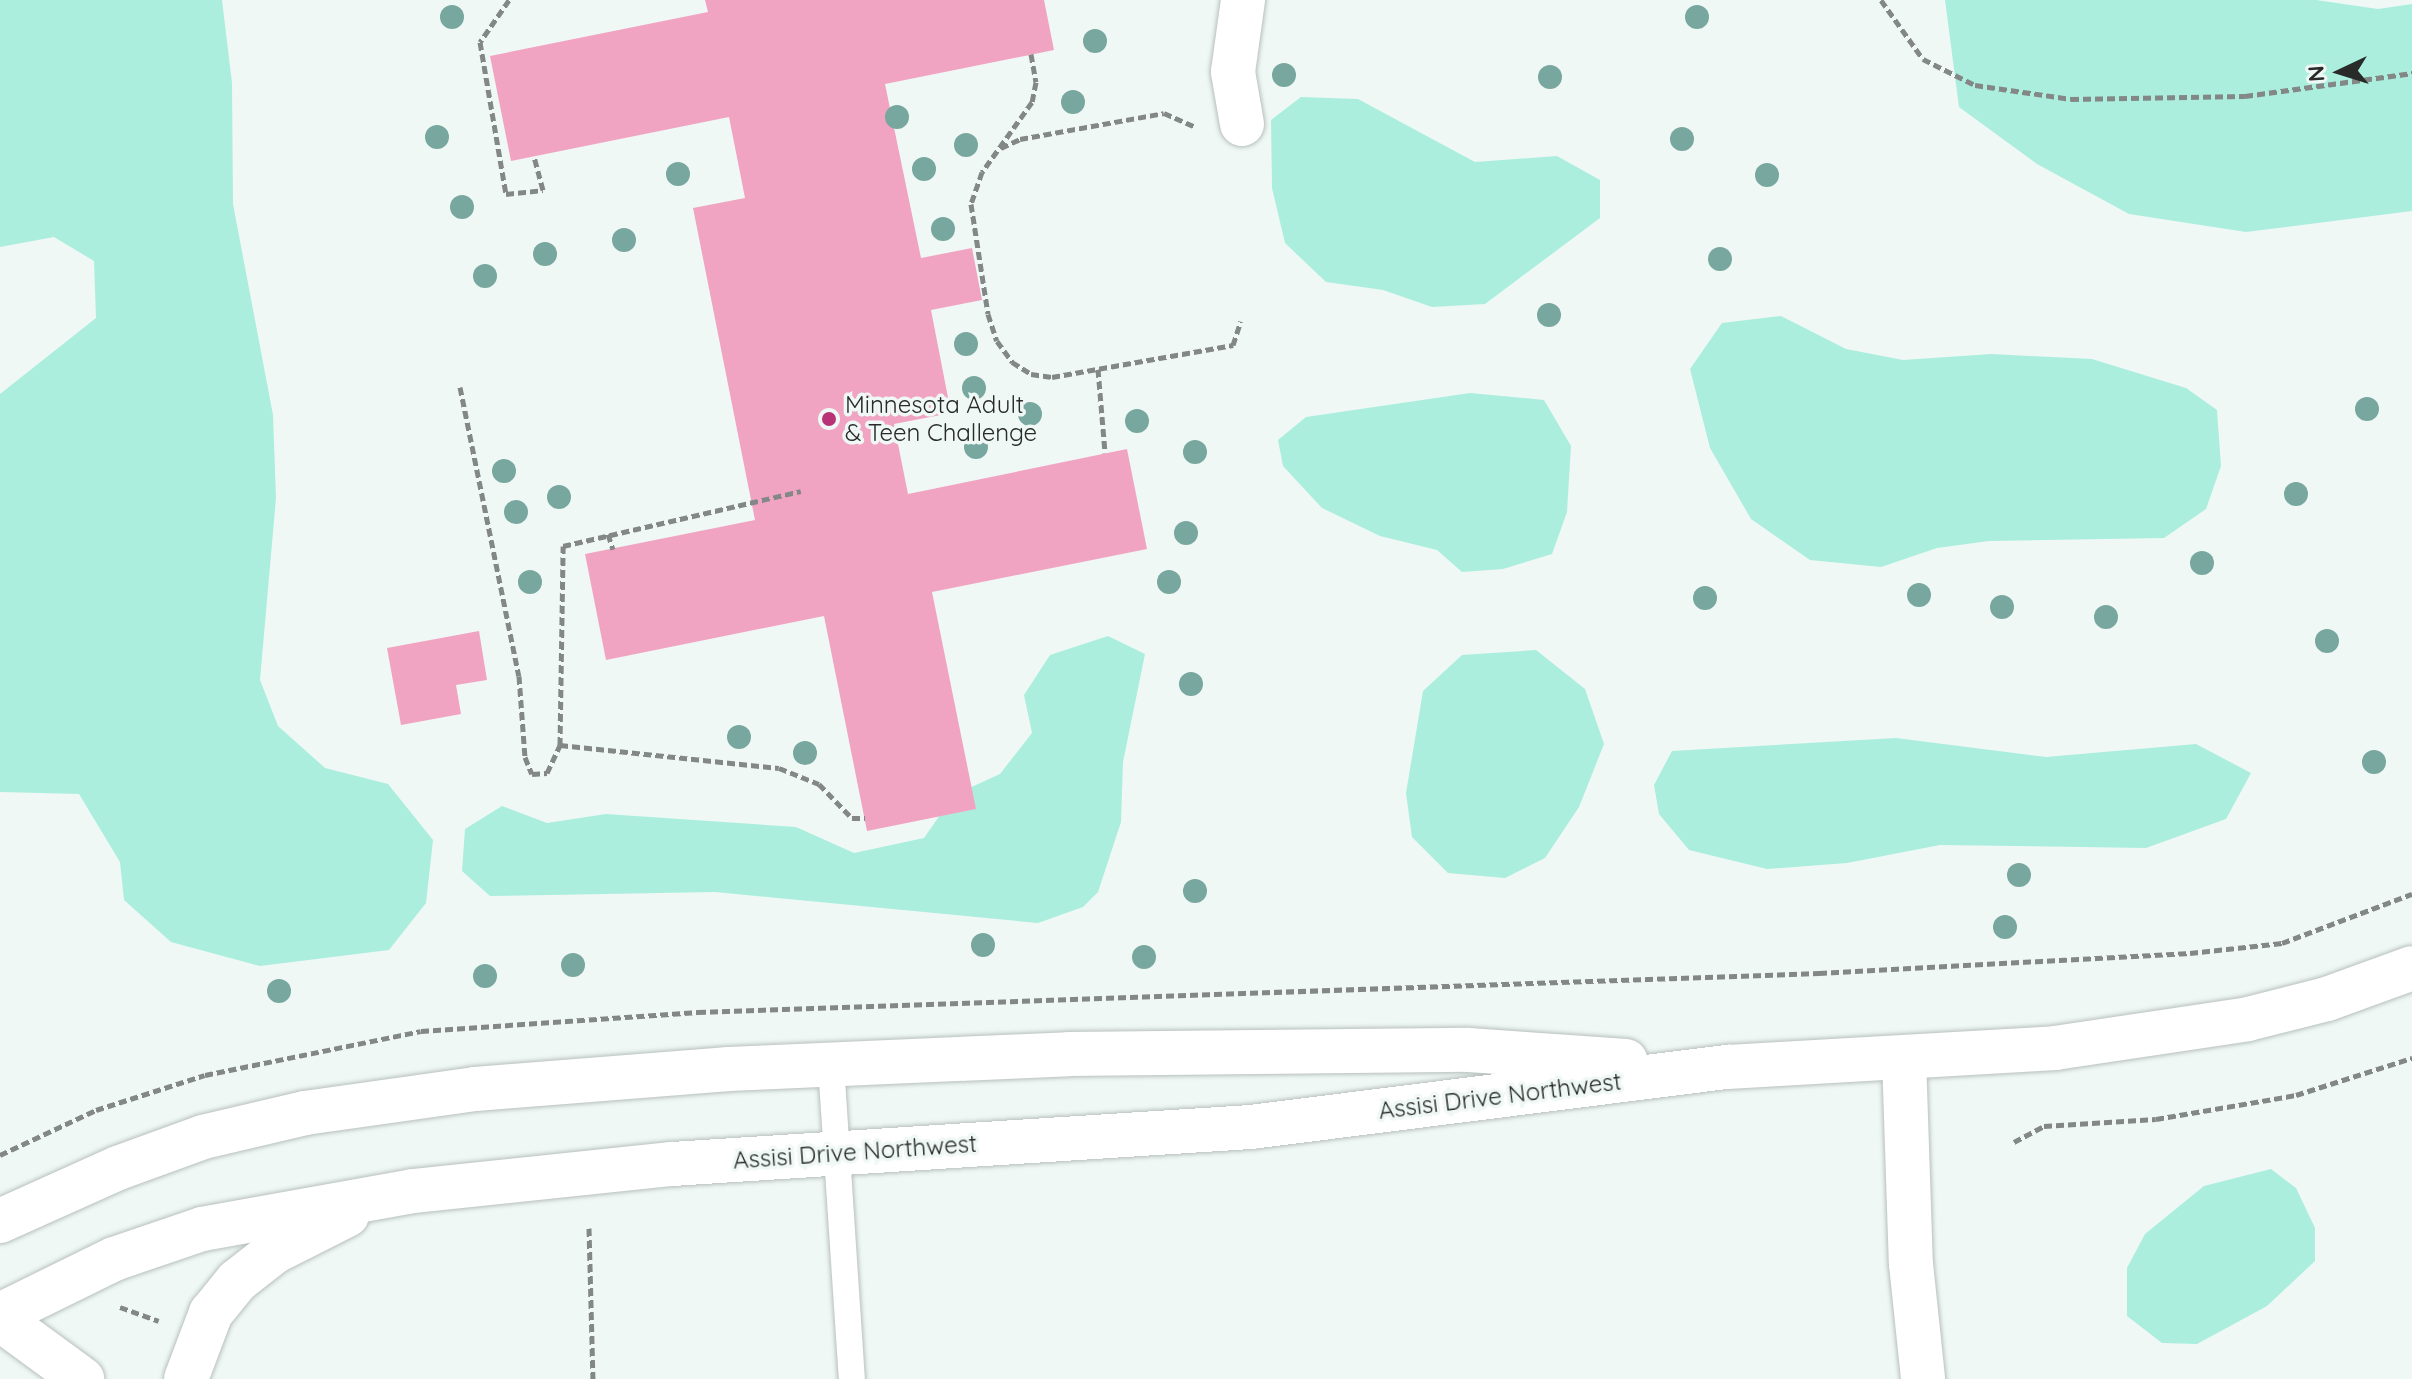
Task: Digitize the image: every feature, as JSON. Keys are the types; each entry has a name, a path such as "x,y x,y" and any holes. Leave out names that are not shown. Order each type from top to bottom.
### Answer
{"main road":[{"path":"1223,128 1243,0"},
{"name":"Assisi Drive Northwest","path":"0,1317 104,1263 202,1229 413,1191 839,1153 1251,1127 1728,1067 1904,1057 2167,1034 2327,999 2412,968"},
{"name":"Assisi Drive Northwest","path":"0,1221 176,1146 305,1113 548,1083 1069,1054 1469,1050 1728,1067"},
{"path":"1904,1057 1911,1264 1923,1379"},
{"path":"186,1379 211,1313 237,1281 319,1225 413,1191"},
{"path":"0,1317 82,1379"}],"lane":[{"path":"831,1065 852,1379"}],"path":[{"path":"509,0 480,42 506,194 543,190 534,156"},
{"path":"1881,0 1923,59 1975,85 2071,99 2245,96 2412,73"},
{"path":"1031,54 1036,82 1032,102 982,172 971,204 997,341 1012,362 1031,374 1052,377 1233,345 1241,321"},
{"path":"1000,148 1020,139 1164,113 1223,128"},
{"path":"1098,369 1105,453"},
{"path":"460,387 519,676 525,757 532,774 547,773 560,745 563,546 801,491"},
{"path":"608,534 613,549"},
{"path":"560,745 779,768 819,784 852,818 865,818"},
{"path":"1819,973 2190,953 2282,943 2412,894"},
{"path":"2014,1142 2044,1126 2156,1119 2296,1095 2412,1058"},
{"path":"589,1228 593,1379"},
{"path":"115,1305 166,1324"}],"green space":[{"path":"0,0 222,0 232,83 233,204 273,415 276,498 260,680 278,726 325,768 388,784 433,840 426,903 389,950 260,966 171,942 124,900 120,862 79,794 0,792 0,394 96,318 94,261 54,237 0,247"},
{"path":"1945,0 2316,0 2378,9 2412,4 2412,211 2246,232 2129,214 2037,164 1959,107"},
{"path":"1301,97 1358,99 1475,162 1557,156 1600,180 1600,218 1485,304 1432,307 1383,290 1326,282 1285,243 1272,188 1271,120"},
{"path":"1781,316 1846,349 1903,360 1991,354 2092,359 2186,388 2217,410 2221,466 2206,509 2164,538 1989,541 1937,548 1881,567 1810,560 1751,519 1710,448 1690,369 1722,323"},
{"path":"1470,393 1544,400 1571,446 1567,512 1552,554 1503,569 1462,572 1437,550 1380,536 1322,508 1283,466 1278,440 1306,417"},
{"path":"1108,636 1145,654 1123,762 1121,822 1098,892 1083,907 1038,923 715,892 490,896 462,871 465,829 502,806 547,823 606,814 796,827 854,853 924,838 954,795 1000,774 1032,733 1024,695 1050,655"},
{"path":"1536,650 1585,689 1604,744 1579,807 1545,858 1505,878 1448,873 1412,837 1406,793 1423,691 1462,655"},
{"path":"1896,738 2046,757 2196,744 2251,773 2226,819 2146,848 1940,845 1847,863 1767,869 1689,850 1659,814 1654,785 1672,751"},
{"path":"2271,1169 2296,1188 2315,1228 2315,1261 2267,1306 2197,1344 2162,1343 2127,1316 2127,1268 2145,1234 2204,1186"}],"building":[{"name":"Minnesota Adult & Teen Challenge","path":"705,0 1044,0 1054,50 885,84 921,258 972,248 982,300 931,310 951,413 894,424 908,494 1127,449 1147,549 932,592 976,809 867,831 824,616 606,660 585,554 755,520 693,208 745,198 729,117 511,161 490,56 708,12"},
{"path":"479,631 487,680 456,685 461,714 401,725 387,648"}],"place":[{"name":"Minnesota Adult & Teen Challenge","path":"829,419"}]}
